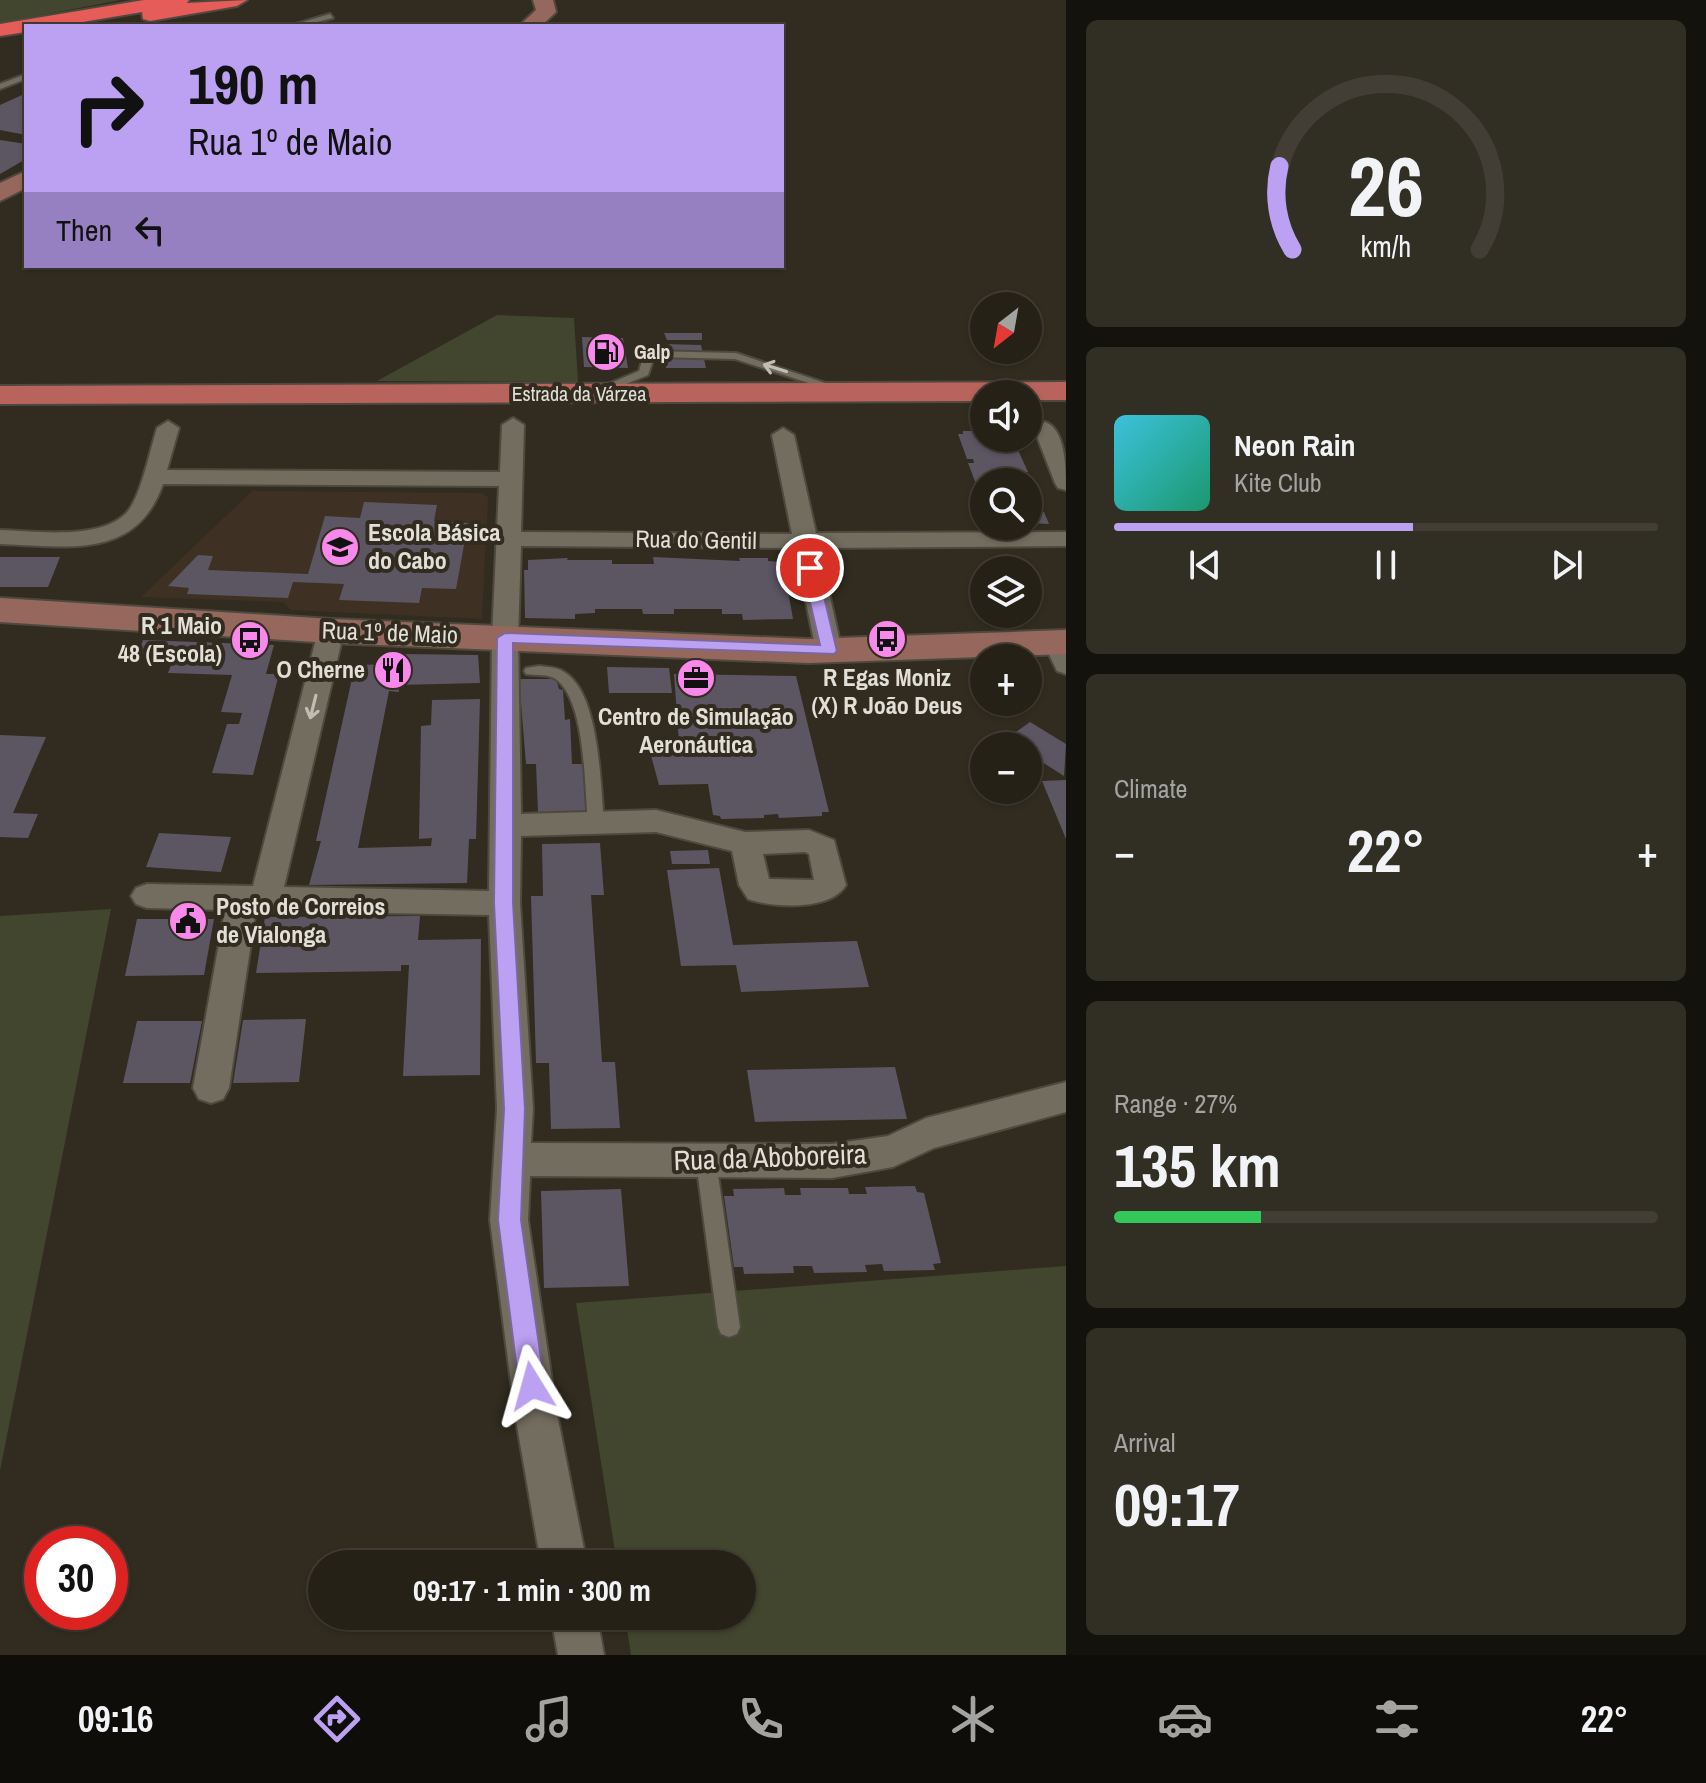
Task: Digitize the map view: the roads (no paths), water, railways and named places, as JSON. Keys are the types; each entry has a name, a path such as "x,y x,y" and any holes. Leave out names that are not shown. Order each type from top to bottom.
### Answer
{"highway":[{"path":"36,24 179,0"},
{"path":"97,24 237,0"},
{"path":"0,30 24,26"},
{"path":"0,40 24,36"}],"main road":[{"name":"Estrada da Várzea","path":"0,388 92,393"},
{"name":"Estrada da Várzea","path":"0,395 1066,391"}],"street":[{"path":"531,24 546,12 543,0"},
{"path":"0,193 24,179"},
{"path":"513,425 505,638 504,903 515,1109 509,1220 536,1414 561,1550"},
{"path":"0,537 88,537 111,532 138,514 168,428"},
{"path":"1045,429 1066,483"},
{"path":"783,435 829,651"},
{"path":"152,477 512,479"},
{"name":"Rua do Gentil","path":"510,539 1066,539"},
{"name":"Rua 1º de Maio","path":"0,610 331,631 829,651 1063,650"},
{"path":"211,1088 254,900 331,631"},
{"path":"506,825 656,821 745,843"},
{"path":"147,896 504,903"},
{"name":"Rua da Aboboreira","path":"512,1159 832,1161 893,1151 926,1134 1066,1097"},
{"path":"577,1630 581,1655"}],"lane":[{"path":"300,24 330,16"},
{"path":"0,87 24,77"},
{"path":"531,671 556,673 571,688 581,710 596,821"},
{"path":"706,1161 729,1327"}],"place":[{"name":"Galp","path":"606,352"},
{"name":"Escola Básica do Cabo","path":"340,547"},
{"name":"R Egas Moniz (X) R João Deus","path":"887,639"},
{"name":"R 1 Maio 48 (Escola)","path":"250,640"},
{"name":"O Cherne","path":"393,670"},
{"name":"Centro de Simulação Aeronáutica","path":"696,678"},
{"name":"Posto de Correios de Vialonga","path":"188,921"}]}
